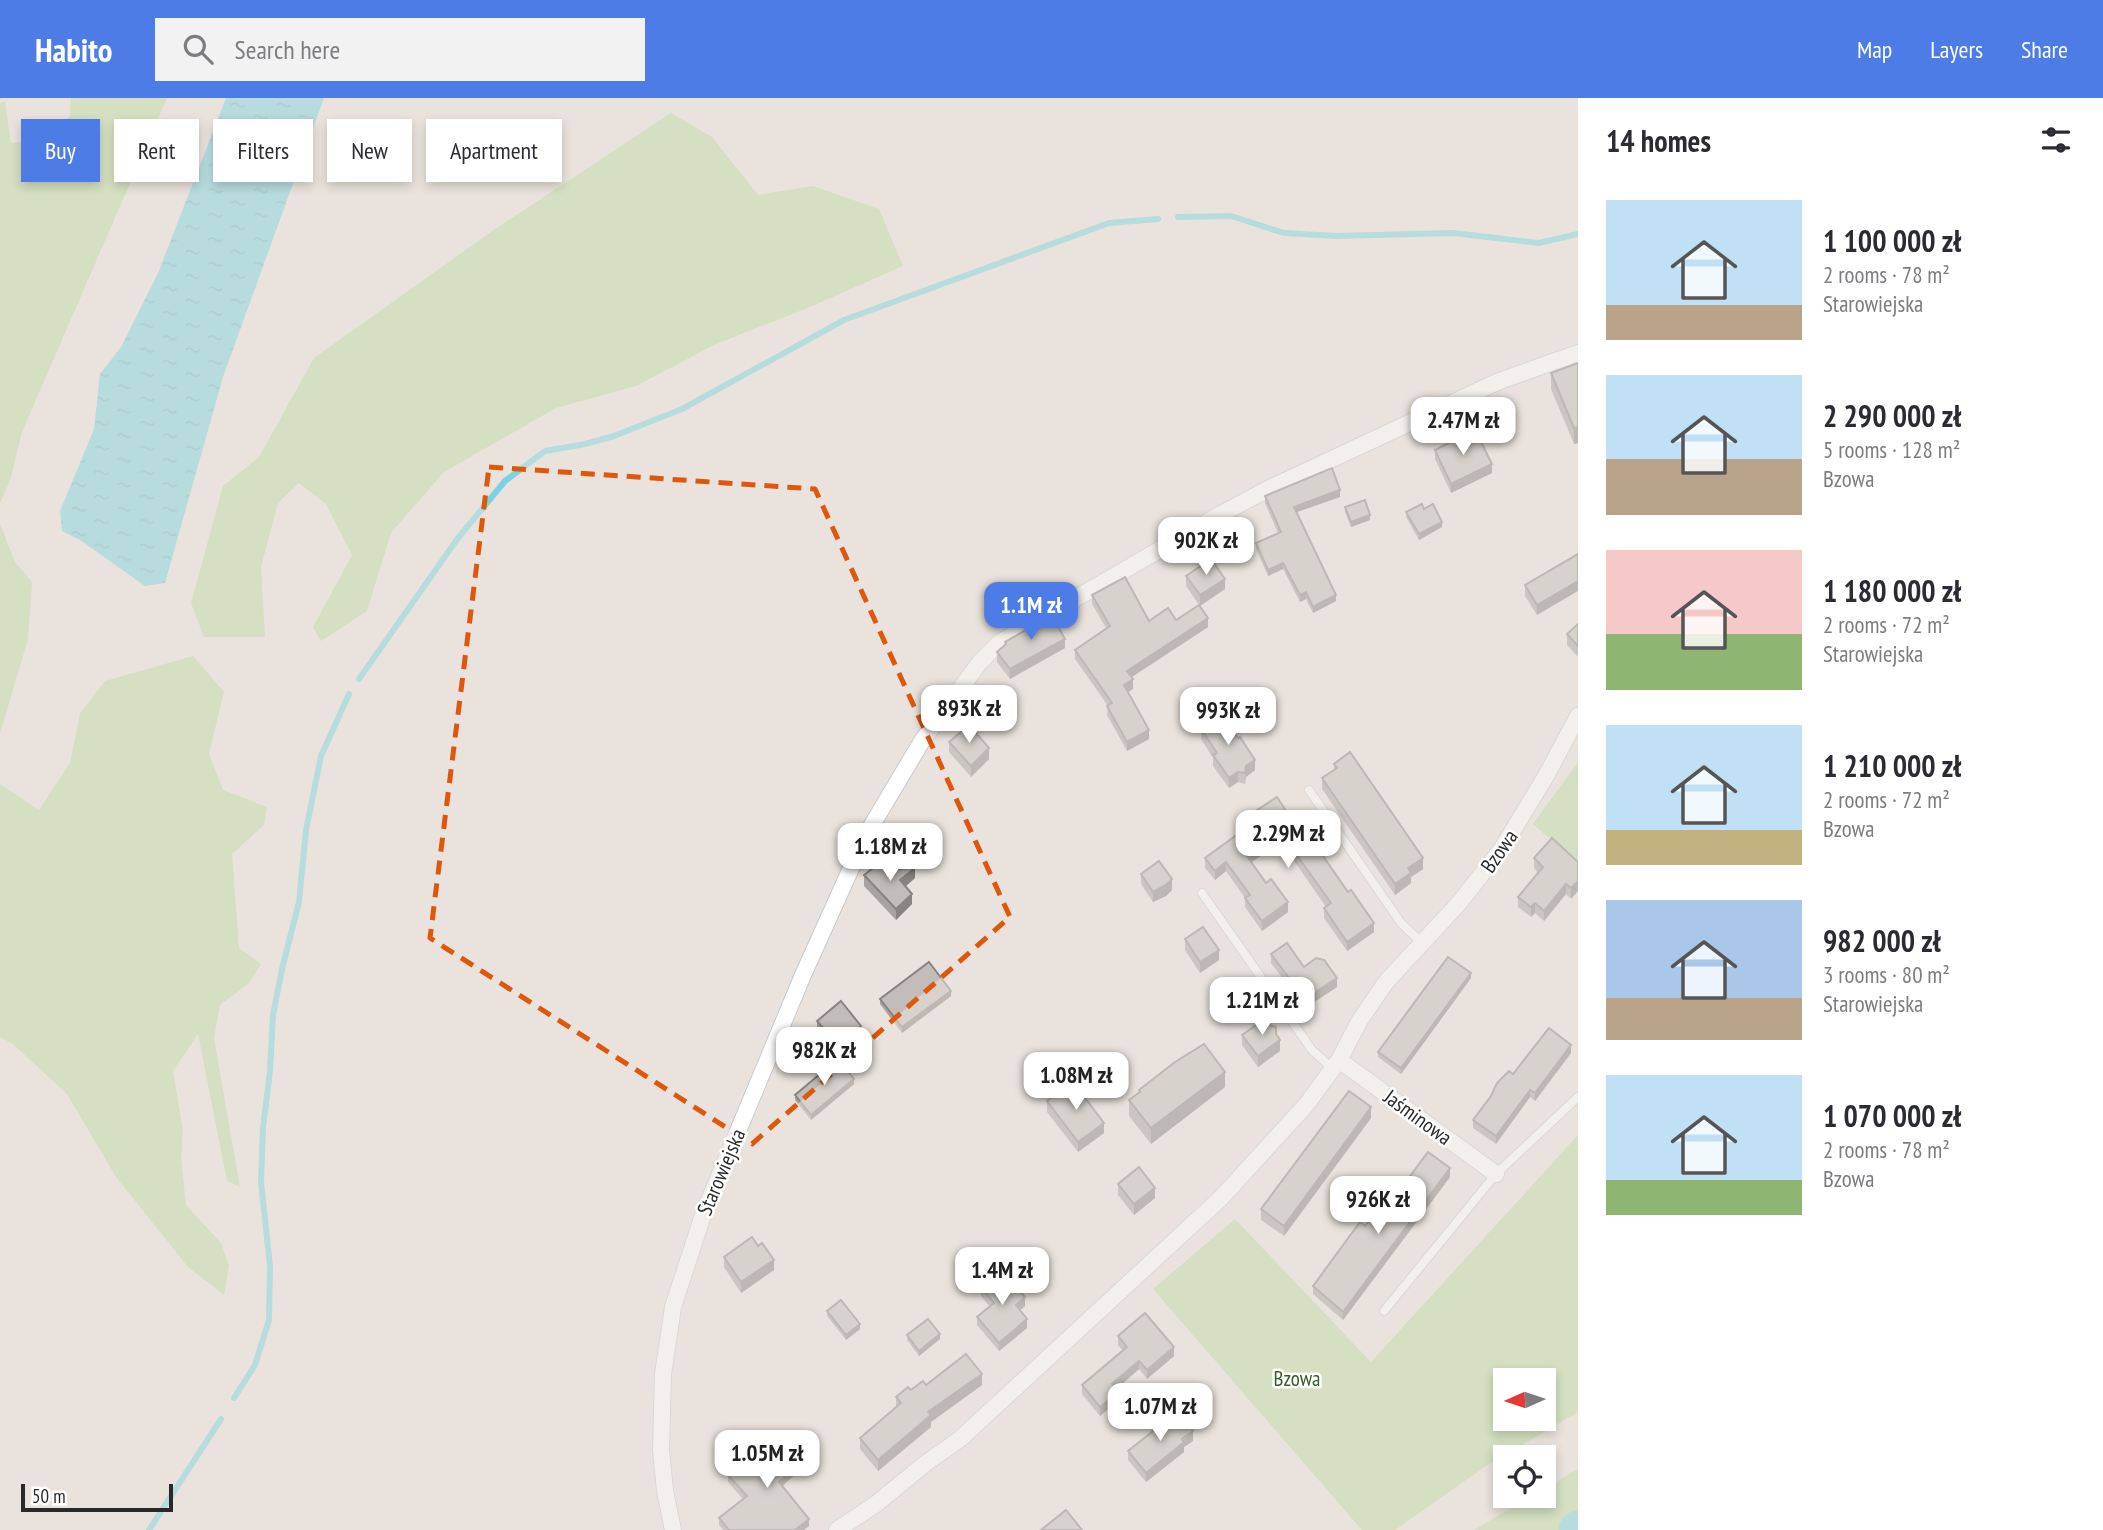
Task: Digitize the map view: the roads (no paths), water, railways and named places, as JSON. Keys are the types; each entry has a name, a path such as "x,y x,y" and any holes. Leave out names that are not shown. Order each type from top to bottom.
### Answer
{"street":[{"name":"Starowiejska","path":"673,1530 660,1450 663,1374 673,1307 703,1215 803,975 866,835 922,741 980,663 999,643 1270,488 1497,382 1578,353"},
{"name":"Bzowa","path":"837,1530 876,1504 960,1439 1221,1198 1289,1125 1336,1065 1360,1020 1386,982 1459,903 1501,850 1546,776 1578,716"},
{"name":"Jaśminowa","path":"1336,1065 1496,1174"}],"lane":[{"path":"1308,790 1401,923 1421,943"},
{"path":"1202,893 1312,1050 1336,1065"},
{"path":"1384,1311 1496,1174 1578,1097"}],"water":[{"path":"226,98 324,98 313,128 313,119 218,119"},
{"path":"213,131 213,182 294,182 223,377 165,583 145,586 80,540 62,531 60,511 94,429 100,374 121,347 158,273 193,182 199,182 199,167"}],"waterway":[{"path":"1178,217 1231,216 1284,233 1337,236 1453,233 1539,243 1578,234"},
{"path":"359,679 458,538 505,481 545,451 614,436 682,409 844,320 1109,223 1158,219"},
{"path":"234,1398 255,1365 269,1320 270,1266 261,1182 273,1015 299,902 306,830 321,756 349,694"},
{"path":"149,1530 221,1419"}]}
